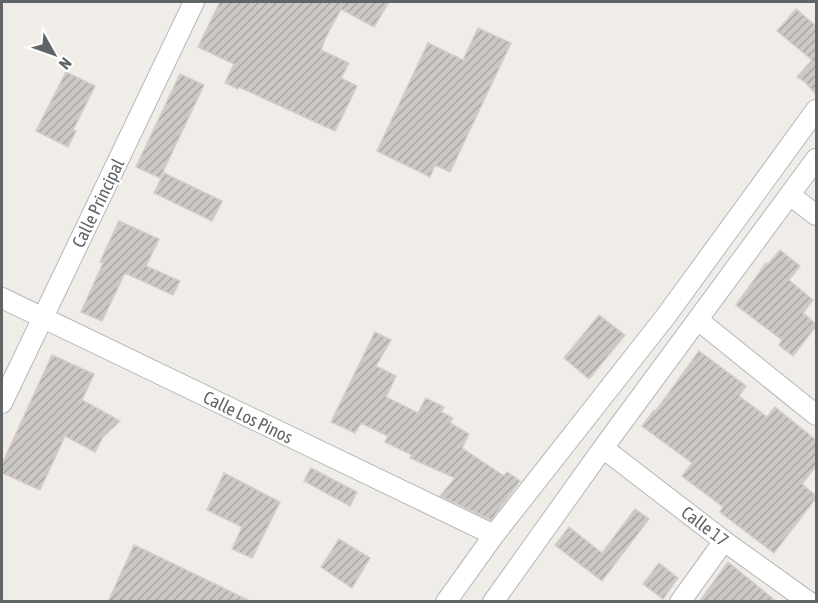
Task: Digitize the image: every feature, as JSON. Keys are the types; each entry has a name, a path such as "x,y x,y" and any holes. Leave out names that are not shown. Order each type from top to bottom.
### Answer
{"street":[{"name":"Calle Principal","path":"2,403 194,2"},
{"path":"446,602 494,536 666,316 816,110"},
{"path":"493,602 603,448 816,159"},
{"path":"790,195 816,215"},
{"name":"Calle Los Pinos","path":"2,298 494,536"},
{"path":"698,320 816,415"},
{"name":"Calle 17","path":"603,448 808,602"},
{"path":"680,602 724,541"}],"building":[{"path":"220,2 389,2 374,27 341,9 325,39 321,50 349,63 341,78 357,86 335,131 239,87 238,89 225,83 234,64 198,47"},
{"path":"796,9 816,26 816,94 797,77 812,60 777,31"},
{"path":"478,28 511,43 450,172 435,165 430,177 377,151 428,43 463,60"},
{"path":"66,72 95,86 73,130 76,131 68,147 36,131"},
{"path":"180,74 204,85 160,178 136,167"},
{"path":"164,173 222,201 212,221 154,193"},
{"path":"119,221 159,239 146,266 180,281 173,295 125,273 102,321 81,312"},
{"path":"780,250 800,266 789,280 813,300 803,313 816,324 793,356 779,345 782,340 736,305 766,263 768,264"},
{"path":"599,315 625,335 589,379 564,358"},
{"path":"375,332 391,340 376,366 396,376 386,397 418,413 426,398 444,407 441,412 453,418 450,423 469,434 462,448 504,476 507,472 520,481 491,520 440,496 455,478 410,458 412,455 385,442 388,436 361,423 355,433 331,422"},
{"path":"699,351 746,386 739,396 767,417 775,407 816,440 816,466 802,484 816,498 774,553 720,512 723,507 682,476 692,463 642,426 654,410 655,412"},
{"path":"52,355 94,374 82,400 120,421 103,437 95,452 65,436 40,490 2,473 2,464"},
{"path":"311,468 357,492 350,506 304,481"},
{"path":"224,473 280,502 252,558 232,549 242,527 207,510"},
{"path":"635,509 649,519 602,581 555,545 569,527 602,553"},
{"path":"339,539 370,558 352,588 321,567"},
{"path":"134,545 184,569 252,602 108,602"},
{"path":"728,562 777,602 699,602"},
{"path":"659,563 678,578 663,599 643,584"}]}
